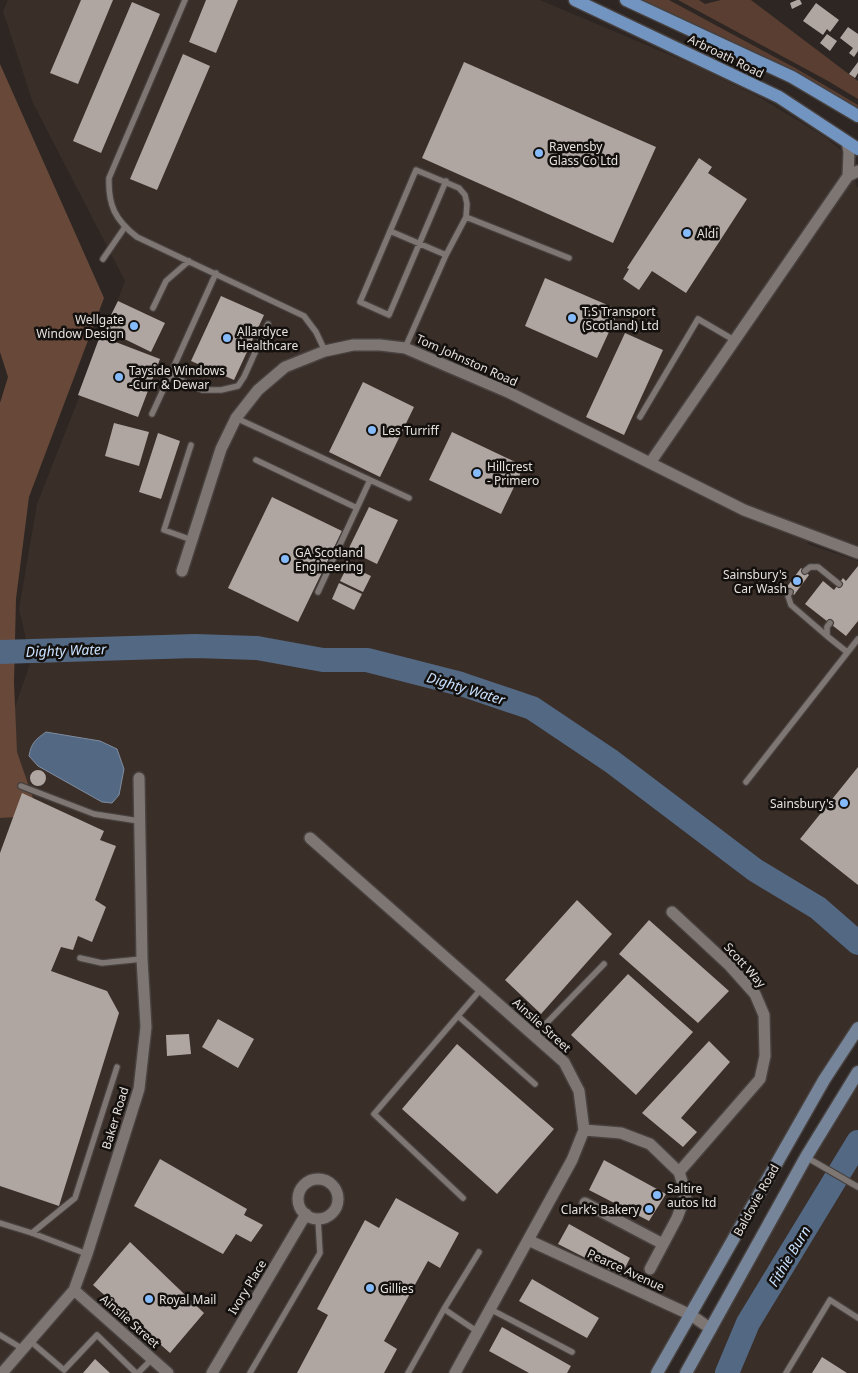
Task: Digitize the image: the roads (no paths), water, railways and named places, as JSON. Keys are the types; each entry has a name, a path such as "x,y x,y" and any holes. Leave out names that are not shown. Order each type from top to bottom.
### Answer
{"main road":[{"name":"Arbroath Road","path":"575,0 780,97 858,149"},
{"name":"Arbroath Road","path":"626,0 792,77 858,116"},
{"name":"Baldovie Road","path":"658,1373 824,1080 858,1028"},
{"name":"Baldovie Road","path":"686,1373 806,1157 858,1072"}],"street":[{"path":"650,463 734,340 853,173 847,142"},
{"name":"Tom Johnston Road","path":"182,571 221,449 236,418 258,390 285,367 325,351 353,345 380,345 405,348 510,394 744,510 858,553"},
{"name":"Baker Road","path":"2,1373 74,1290 139,1089 146,1027 142,958 139,778"},
{"name":"Ainslie Street","path":"310,838 564,1062 579,1092 584,1130 572,1160 455,1373"},
{"name":"Scott Way","path":"672,912 730,966 755,994 764,1015 765,1056 760,1079 679,1172"},
{"path":"584,1130 621,1133 650,1144 679,1172 686,1194 650,1269"},
{"path":"322,1180 329,1182 335,1188 338,1198 337,1205 331,1215 318,1219 306,1214 299,1205 298,1198 301,1189 309,1181 322,1180"},
{"path":"585,1202 663,1244"},
{"name":"Ivory Place","path":"212,1373 306,1214"},
{"name":"Pearce Avenue","path":"528,1240 691,1315 711,1329"},
{"name":"Ainslie Street","path":"74,1290 168,1373"}],"lane":[{"path":"185,0 109,178 109,194 114,212 125,227 137,236 304,316 316,332 325,351"},
{"path":"405,348 446,255 466,217 467,204 465,194 459,188 446,181 416,170 360,302 389,314 446,181"},
{"path":"466,217 569,258"},
{"path":"103,259 125,227"},
{"path":"390,231 446,255"},
{"path":"153,308 166,281 190,261"},
{"path":"152,414 216,273"},
{"path":"640,417 698,319 734,340"},
{"path":"170,375 202,390 221,390 238,386 268,324"},
{"path":"236,418 409,498"},
{"path":"191,445 164,530 192,540"},
{"path":"256,460 356,508"},
{"path":"318,592 370,480"},
{"path":"805,571 810,567 818,567 839,584"},
{"path":"790,592 788,596 792,605 847,652"},
{"path":"827,636 827,628 830,624"},
{"path":"746,782 858,639"},
{"path":"21,786 94,814 139,821"},
{"path":"80,958 102,963 142,958"},
{"path":"534,1036 604,964"},
{"path":"463,1198 374,1114 481,989"},
{"path":"458,1016 535,1084"},
{"path":"32,1233 75,1198 117,1066"},
{"path":"806,1157 858,1187"},
{"path":"250,1373 320,1253 318,1219"},
{"path":"0,1223 87,1254"},
{"path":"408,1373 444,1308 479,1252"},
{"path":"786,1373 830,1300 858,1318"},
{"path":"444,1308 478,1332"},
{"path":"490,1309 572,1352"},
{"path":"0,1335 27,1345 62,1371 97,1335 137,1373 152,1359"}],"water":[{"path":"46,732 100,741 117,749 124,769 119,795 112,803 102,802 38,766 29,756 34,742"}],"waterway":[{"name":"Dighty Water","path":"0,652 195,646 257,648 323,660 367,660 461,684 532,708 611,761 755,870 818,908 858,943"},
{"name":"Fithie Burn","path":"727,1373 748,1323 858,1142"}],"place":[{"name":"Ravensby Glass Co Ltd","path":"539,153"},
{"name":"Aldi","path":"687,233"},
{"name":"T.S Transport (Scotland) Ltd","path":"572,318"},
{"name":"Wellgate Window Design","path":"134,326"},
{"name":"Allardyce Healthcare","path":"227,338"},
{"name":"Tayside Windows -Curr & Dewar","path":"119,377"},
{"name":"Les Turriff","path":"372,430"},
{"name":"Hillcrest - Primero","path":"477,473"},
{"name":"GA Scotland Engineering","path":"285,559"},
{"name":"Sainsbury's Car Wash","path":"797,581"},
{"name":"Sainsbury's","path":"844,803"},
{"name":"Saltire autos ltd","path":"657,1195"},
{"name":"Clark’s Bakery","path":"649,1209"},
{"name":"Gillies","path":"370,1288"},
{"name":"Royal Mail","path":"149,1299"}]}
